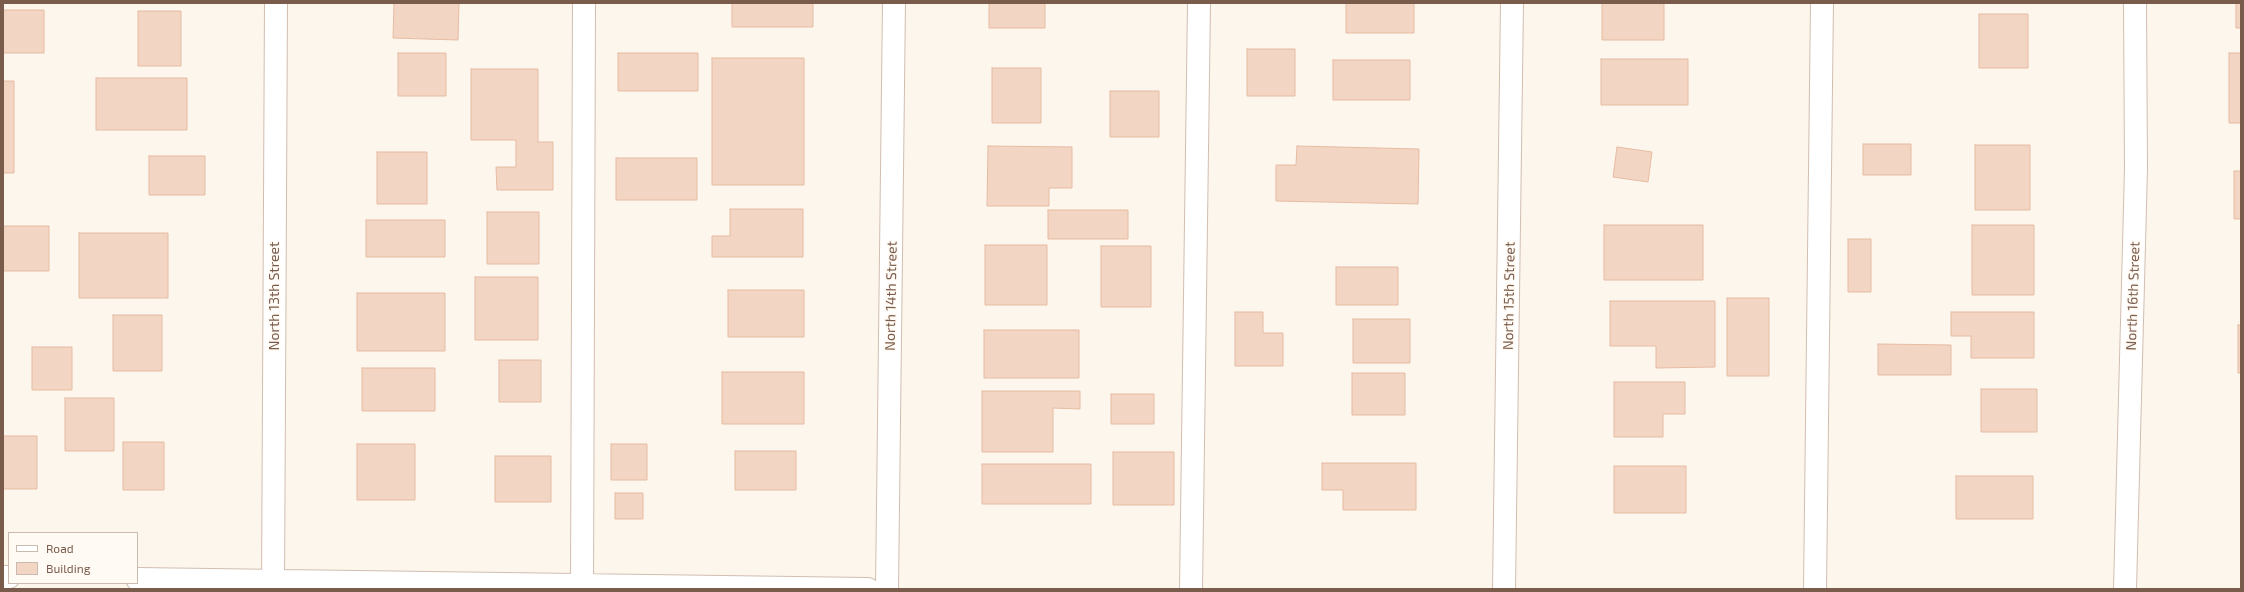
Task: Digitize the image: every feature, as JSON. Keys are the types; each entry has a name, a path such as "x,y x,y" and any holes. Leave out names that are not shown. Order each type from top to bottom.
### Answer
{"street":[{"name":"North 13th Street","path":"273,585 276,3"},
{"path":"582,587 584,3"},
{"name":"North 14th Street","path":"887,589 894,3"},
{"path":"1191,589 1199,3"},
{"name":"North 15th Street","path":"1504,589 1512,3"},
{"path":"1815,589 1822,3"},
{"name":"North 16th Street","path":"2125,589 2136,168 2135,3"},
{"path":"138,579 273,585 868,589"}],"building":[{"path":"388,3 459,3 458,40 393,38 394,4"},
{"path":"732,3 813,3 813,27 732,27"},
{"path":"989,3 1045,3 1045,28 989,28"},
{"path":"1346,3 1414,3 1414,33 1346,33"},
{"path":"1602,3 1664,3 1664,40 1602,40"},
{"path":"2236,3 2241,3 2241,28 2236,28"},
{"path":"3,10 44,10 44,53 3,53"},
{"path":"138,11 181,11 181,66 138,66"},
{"path":"1979,14 2028,14 2028,68 1979,68"},
{"path":"1247,49 1295,49 1295,96 1247,96"},
{"path":"398,53 446,53 446,96 398,96"},
{"path":"618,53 698,53 698,91 618,91"},
{"path":"2229,53 2241,53 2241,123 2229,123"},
{"path":"712,58 804,58 804,185 712,185"},
{"path":"1601,59 1688,59 1688,105 1601,105"},
{"path":"1333,60 1410,60 1410,100 1333,100"},
{"path":"992,68 1041,68 1041,123 992,123"},
{"path":"471,69 538,69 538,142 553,142 553,190 497,190 496,167 516,167 516,140 471,140"},
{"path":"96,78 187,78 187,130 96,130"},
{"path":"3,81 14,81 14,173 3,173"},
{"path":"1110,91 1159,91 1159,137 1110,137"},
{"path":"1863,144 1911,144 1911,175 1863,175"},
{"path":"1975,145 2030,145 2030,210 1975,210"},
{"path":"988,146 1072,147 1072,188 1049,188 1049,206 987,206"},
{"path":"1297,146 1419,149 1418,204 1276,201 1276,165 1296,165"},
{"path":"1617,147 1652,152 1648,182 1613,177"},
{"path":"377,152 427,152 427,204 377,204"},
{"path":"149,156 205,156 205,195 149,195"},
{"path":"616,158 697,158 697,200 616,200"},
{"path":"2234,171 2241,171 2241,219 2234,219"},
{"path":"730,209 803,209 803,257 712,257 712,236 730,236"},
{"path":"1048,210 1128,210 1128,239 1048,239"},
{"path":"487,212 539,212 539,264 487,264"},
{"path":"366,220 445,220 445,257 366,257"},
{"path":"1604,225 1703,225 1703,280 1604,280"},
{"path":"1972,225 2034,225 2034,295 1972,295"},
{"path":"3,226 49,226 49,271 3,271"},
{"path":"79,233 168,233 168,298 79,298"},
{"path":"1848,239 1871,239 1871,292 1848,292"},
{"path":"985,245 1047,245 1047,305 985,305"},
{"path":"1101,246 1151,246 1151,307 1101,307"},
{"path":"1336,267 1398,267 1398,305 1336,305"},
{"path":"475,277 538,277 538,340 475,340"},
{"path":"728,290 804,290 804,337 728,337"},
{"path":"357,293 445,293 445,351 357,351"},
{"path":"1727,298 1769,298 1769,376 1727,376"},
{"path":"1610,301 1715,301 1715,367 1656,368 1656,346 1610,346"},
{"path":"1235,312 1263,312 1263,333 1283,333 1283,366 1235,366"},
{"path":"1951,312 2034,312 2034,358 1971,358 1971,336 1951,336"},
{"path":"113,315 162,315 162,371 113,371"},
{"path":"1353,319 1410,319 1410,363 1353,363"},
{"path":"2238,325 2241,325 2241,373 2238,373"},
{"path":"984,330 1079,330 1079,378 984,378"},
{"path":"1878,344 1951,345 1951,375 1878,375"},
{"path":"32,347 72,347 72,390 32,390"},
{"path":"499,360 541,360 541,402 499,402"},
{"path":"362,368 435,368 435,411 362,411"},
{"path":"722,372 804,372 804,424 722,424"},
{"path":"1352,373 1405,373 1405,415 1352,415"},
{"path":"1614,382 1685,382 1685,414 1663,414 1663,437 1614,437"},
{"path":"1981,389 2037,389 2037,432 1981,432"},
{"path":"982,391 1080,391 1080,409 1053,408 1053,452 982,452"},
{"path":"1111,394 1154,394 1154,424 1111,424"},
{"path":"65,398 114,398 114,451 65,451"},
{"path":"3,436 37,436 37,489 3,489"},
{"path":"123,442 164,442 164,490 123,490"},
{"path":"357,444 415,444 415,500 357,500"},
{"path":"611,444 647,444 647,480 611,480"},
{"path":"735,451 796,451 796,490 735,490"},
{"path":"1113,452 1174,452 1174,505 1113,505"},
{"path":"495,456 551,456 551,502 495,502"},
{"path":"1322,463 1416,463 1416,510 1343,510 1343,490 1322,490"},
{"path":"982,464 1091,464 1091,504 982,504"},
{"path":"1614,466 1686,466 1686,513 1614,513"},
{"path":"1956,476 2033,476 2033,519 1956,519"},
{"path":"615,493 643,493 643,519 615,519"}]}
